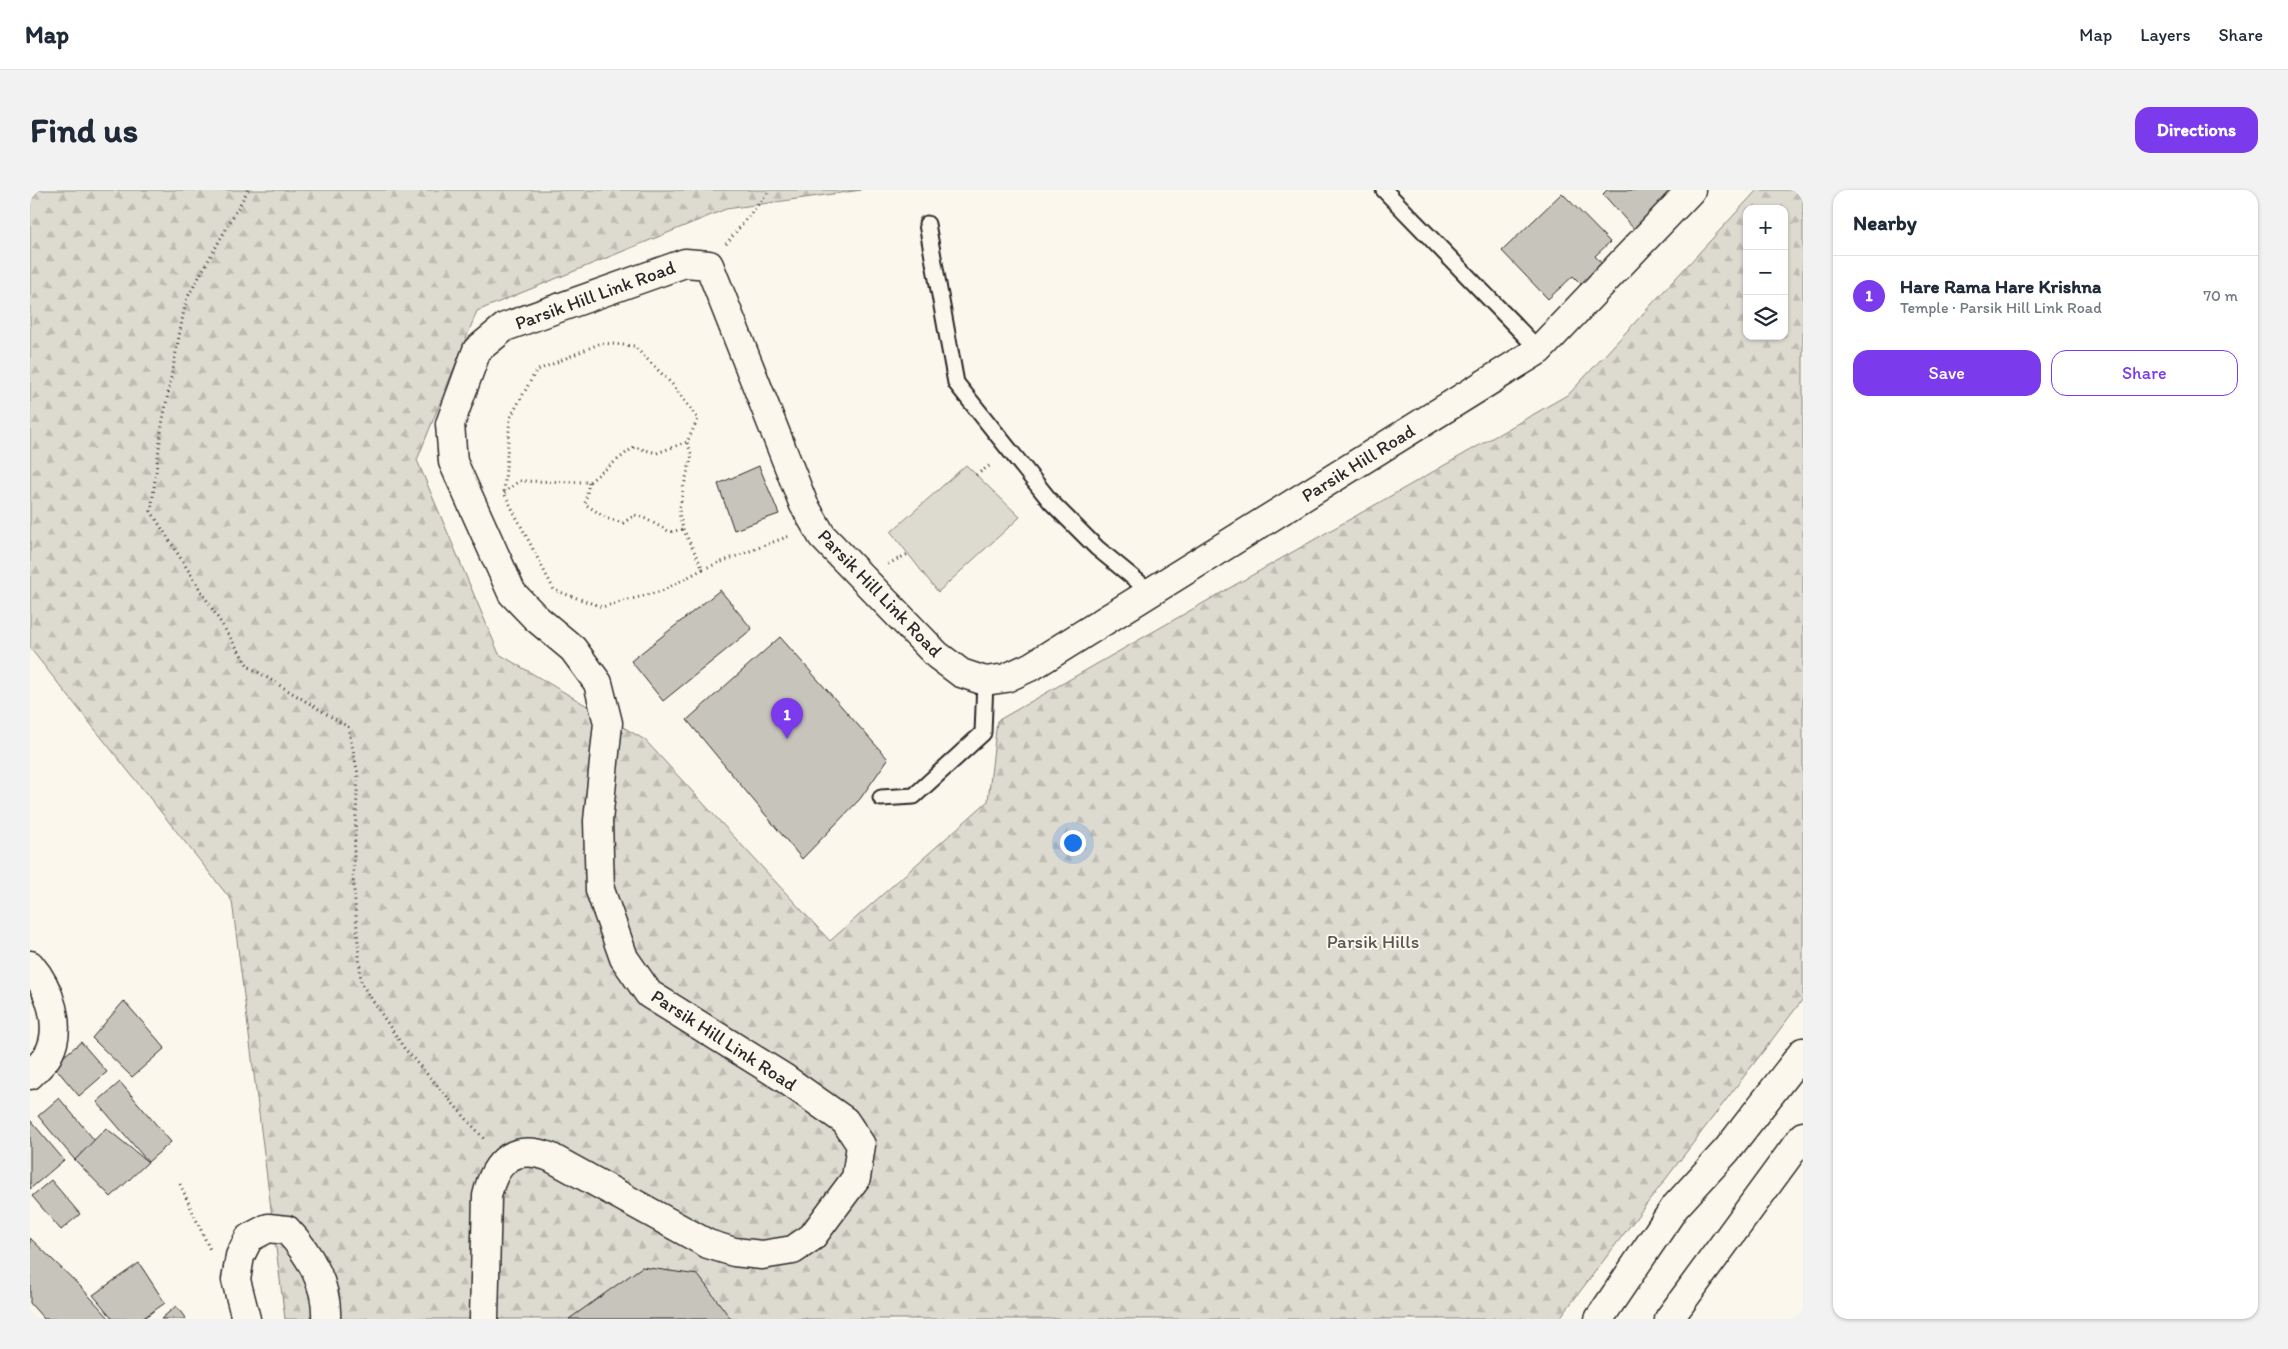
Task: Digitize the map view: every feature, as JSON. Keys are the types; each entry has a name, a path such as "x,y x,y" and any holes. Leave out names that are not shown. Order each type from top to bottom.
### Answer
{"street":[{"name":"Parsik Hill Road","path":"985,681 1006,678 1032,666 1152,593 1539,350 1692,190"},
{"name":"Parsik Hill Link Road","path":"502,1163 518,1153 535,1152 550,1157 708,1244 734,1252 762,1255 794,1250 812,1237 856,1178 861,1145 846,1121 784,1078 649,994 624,958 600,890 598,821 608,723 598,683 573,649 512,593 453,462 450,424 477,350 505,327 684,263 709,265 804,505 822,536 937,655 962,673 985,681"},
{"path":"30,965 36,972 52,1003 55,1028 49,1054 30,1075"},
{"path":"1599,1319 1676,1207 1727,1150 1803,1052"},
{"path":"1669,1319 1768,1181 1803,1136"},
{"path":"484,1319 487,1196 491,1177 502,1163"},
{"path":"246,1319 236,1280 240,1256 249,1238 268,1228 287,1230 302,1245 316,1270 327,1307 326,1319"}],"lane":[{"path":"1384,190 1539,350"},
{"path":"927,224 956,383 1051,502 1097,548 1152,593"},
{"path":"881,798 914,796 983,733 985,681"}],"path":[{"path":"248,190 186,300 162,425 151,511 248,666 348,727 358,774 353,876 361,983 404,1048 455,1104 502,1163"},
{"path":"709,265 770,190"},
{"path":"703,569 683,530 679,513 682,489 692,455 688,442 698,419 672,384 634,346 601,343 536,371 510,418 504,493 554,590 602,607 662,590 703,569 774,543 814,523"},
{"path":"683,530 670,532 635,515 623,523 606,518 585,504 590,482 634,447 657,453 688,442"},
{"path":"504,493 519,480 590,482"},
{"path":"180,1184 214,1259 236,1280"}],"green space":[{"name":"Parsik Hills","path":"30,190 861,190 726,209 477,311 417,460 499,654 645,740 830,941 988,801 997,721 1569,394 1743,205 1743,340 1788,340 1788,205 1743,205 1757,190 1803,190 1803,999 1559,1319 285,1319 232,901 30,648"},
{"path":"966,465 1020,517 938,592 891,532"}],"building":[{"path":"1607,190 1677,190 1634,229 1603,194"},
{"path":"1562,193 1610,242 1595,256 1606,268 1585,288 1573,276 1548,299 1502,251"},
{"path":"759,466 779,514 734,530 718,484"},
{"path":"720,590 752,629 663,701 631,661"},
{"path":"780,637 888,759 860,799 802,859 687,720"},
{"path":"124,1001 165,1048 132,1077 92,1038"},
{"path":"81,1042 107,1072 79,1096 53,1065"},
{"path":"120,1082 171,1142 148,1162 97,1102"},
{"path":"59,1098 96,1142 75,1160 38,1116"},
{"path":"30,1120 64,1160 30,1189"},
{"path":"106,1128 148,1162 111,1197 75,1160"},
{"path":"51,1180 80,1214 61,1230 32,1196"},
{"path":"30,1238 80,1286 110,1319 44,1319 30,1303"},
{"path":"139,1263 165,1303 142,1319 113,1319 93,1295"},
{"path":"642,1267 698,1275 731,1319 569,1319"},
{"path":"176,1306 186,1319 161,1319"}],"place":[{"name":"Hare Rama Hare Krishna","path":"787,739"}]}
